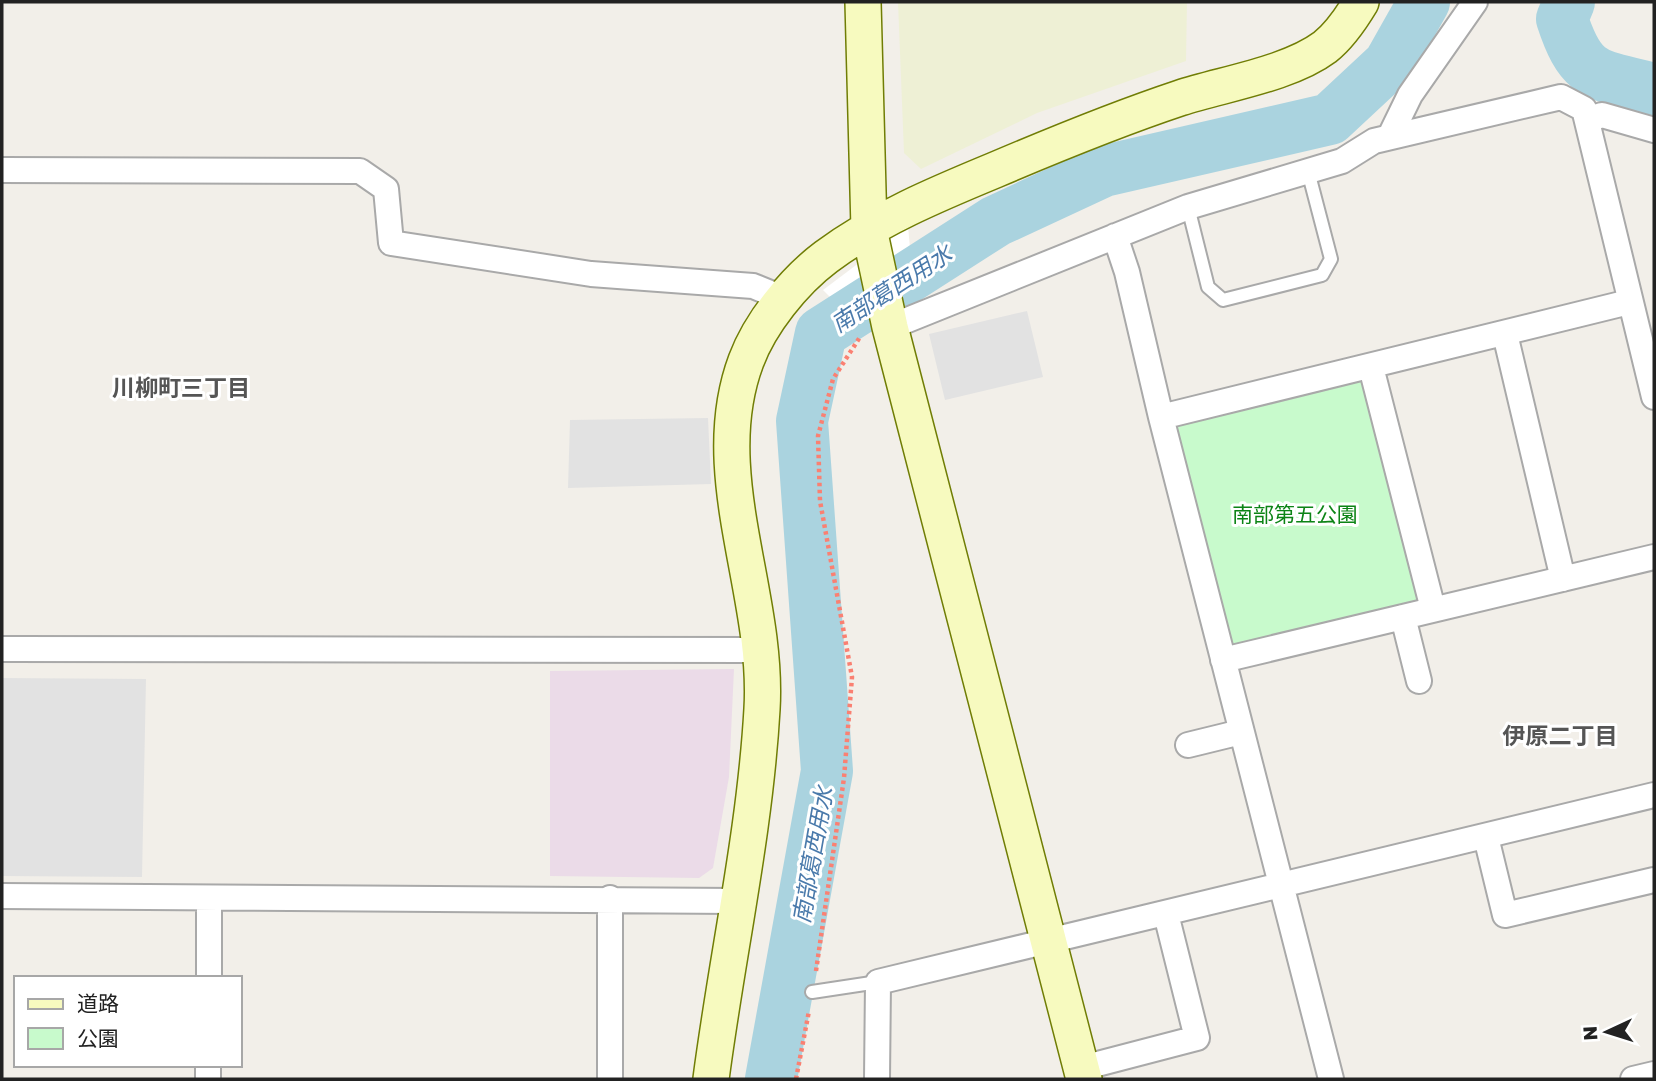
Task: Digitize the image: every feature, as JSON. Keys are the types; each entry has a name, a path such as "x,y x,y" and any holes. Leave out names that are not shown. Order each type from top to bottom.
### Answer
{"street":[{"path":"863,2 869,229 890,327 1083,1073 1197,1038 1166,914"},
{"path":"711,1079 762,707 762,650 734,474 731,419 746,360 766,323 822,259 869,229 932,197 1112,121 1289,65 1325,47 1362,2"},
{"path":"1390,136 1410,95 1475,2"},
{"path":"890,327 1188,206 1342,161 1374,141 1561,97 1584,109 1654,397"},
{"path":"1587,120 1602,115 1654,130"},
{"path":"2,170 360,171 386,189 391,243 591,274 752,286 785,299"},
{"path":"1115,236 1126,267 1161,417 1331,1079"},
{"path":"1161,417 1629,302"},
{"path":"1505,334 1563,579"},
{"path":"1371,367 1433,609"},
{"path":"1223,660 1654,557"},
{"path":"1403,617 1419,681"},
{"path":"2,649 762,650"},
{"path":"1188,745 1241,732"},
{"path":"877,1079 878,982 1280,888 1654,795"},
{"path":"1486,836 1506,915 1654,880"},
{"path":"2,896 209,899 610,898 737,901"},
{"path":"610,898 610,1079"},
{"path":"209,899 209,976"},
{"path":"1633,1079 1654,1074"}],"lane":[{"path":"1188,206 1208,287 1223,300 1322,275 1331,259 1308,171"},
{"path":"812,992 878,982"}],"path":[{"path":"796,1079 844,778 852,677 820,501 818,436 833,379 860,337 890,327"}],"shaded area":[{"path":"1027,311 1043,377 945,400 929,334"},
{"path":"708,418 711,484 568,488 570,420"},
{"path":"734,669 729,777 713,868 699,878 550,876 550,671"},
{"path":"2,678 146,679 142,877 2,876"}],"green space":[{"path":"898,2 1187,2 1186,61 1037,113 921,169 904,153"},
{"name":"南部第五公園","path":"1361,379 1419,604 1230,650 1172,424"}],"pier":[{"path":"908,226 914,292 861,328 823,290"}],"waterway":[{"name":"南部葛西用水","path":"771,1079 827,771 802,421 821,333 996,221 1104,171 1330,119 1389,64 1424,2"},
{"path":"1569,2 1562,19 1569,39 1585,64 1605,76 1654,89"}],"district":[{"name":"川柳町三丁目","path":"181,387"},
{"name":"伊原二丁目","path":"1560,735"}]}
